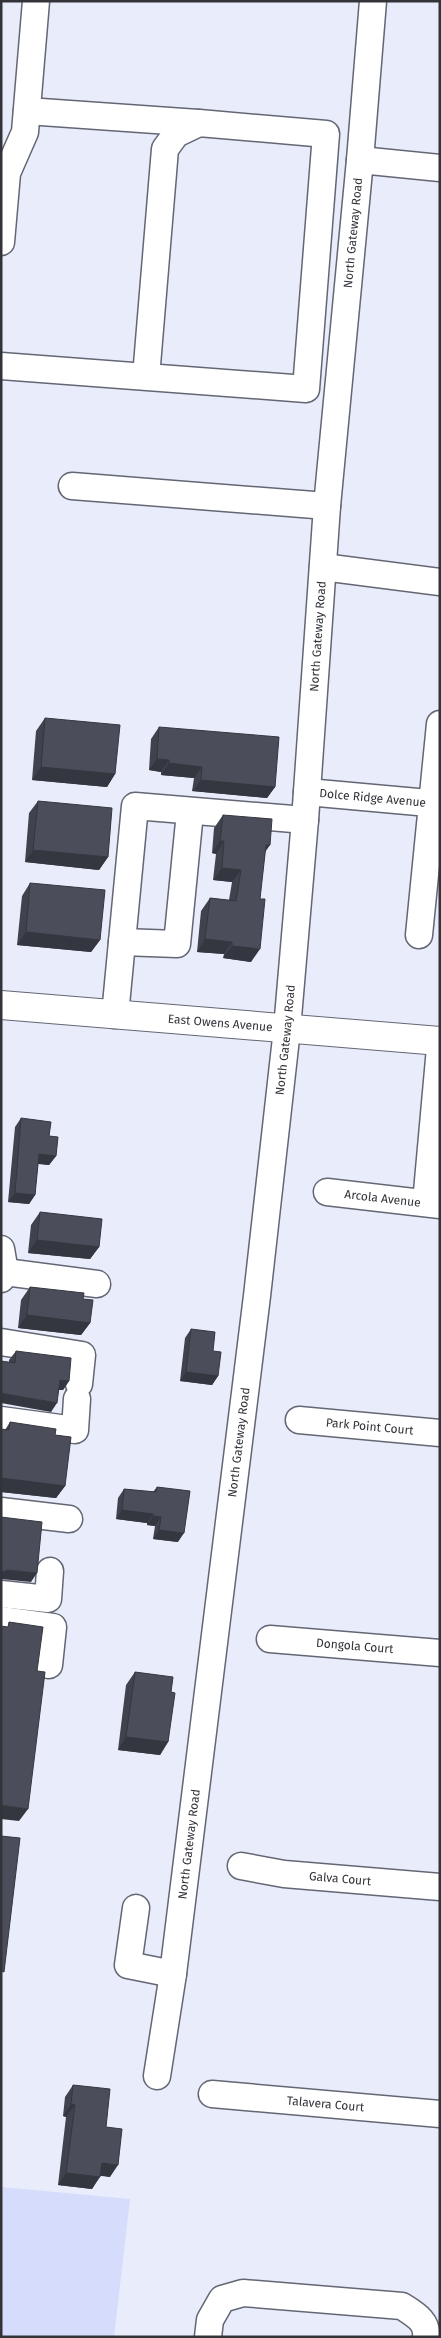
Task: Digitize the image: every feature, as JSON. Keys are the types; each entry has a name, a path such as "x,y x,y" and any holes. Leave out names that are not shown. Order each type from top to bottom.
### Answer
{"main road":[{"name":"East Owens Avenue","path":"1,1006 440,1041"}],"street":[{"path":"1,242 7,173 25,132 36,1"},
{"name":"North Gateway Road","path":"157,2076 173,1974 257,1296 287,1029 305,820 327,506 373,1"},
{"path":"1,366 306,389 326,134 27,111"},
{"path":"146,377 165,149 176,134 199,123"},
{"path":"360,160 440,168"},
{"path":"72,486 327,506"},
{"path":"323,567 440,582"},
{"path":"418,935 435,803 440,724"},
{"name":"Dolce Ridge Avenue","path":"307,792 435,803"},
{"path":"115,1014 134,806 305,820"},
{"path":"122,942 177,944 190,812"},
{"path":"433,1204 440,1048"},
{"name":"Arcola Avenue","path":"327,1192 433,1204"},
{"path":"3,1266 97,1284"},
{"path":"1,1342 82,1355 75,1430 1,1420"},
{"name":"Park Point Court","path":"299,1420 440,1433"},
{"path":"1,1511 69,1519"},
{"path":"1,1594 48,1599 50,1571"},
{"path":"1,1620 53,1627 49,1665"},
{"name":"Dongola Court","path":"270,1639 440,1653"},
{"name":"Galva Court","path":"241,1866 284,1874 440,1887"},
{"path":"136,1908 128,1965 173,1974"},
{"name":"Talavera Court","path":"212,2094 440,2114"},
{"path":"208,2337 210,2320 222,2299 243,2293 402,2306 420,2317 427,2331 426,2337"}],"shaded area":[{"path":"1,2187 130,2199 114,2337 1,2337"}],"building":[{"path":"45,718 120,725 115,774 41,767"},
{"path":"159,727 279,737 275,787 201,780 202,767 169,763 169,760 157,759"},
{"path":"38,801 112,808 108,857 33,850"},
{"path":"223,815 272,819 270,845 266,845 260,899 265,899 260,949 232,946 232,942 205,939 210,898 236,901 241,870 222,868 224,841 220,841"},
{"path":"30,883 105,890 100,940 26,932"},
{"path":"21,1118 51,1122 49,1136 58,1137 56,1156 39,1154 35,1195 15,1193"},
{"path":"40,1212 102,1219 99,1247 37,1240"},
{"path":"30,1287 84,1293 83,1299 93,1300 90,1323 27,1315"},
{"path":"191,1329 215,1332 213,1351 221,1352 218,1376 186,1372"},
{"path":"16,1351 71,1358 69,1381 60,1380 57,1403 1,1393 1,1361 15,1363"},
{"path":"10,1422 56,1429 55,1435 71,1437 65,1486 1,1478 1,1429 9,1430"},
{"path":"157,1487 190,1491 184,1533 159,1530 161,1517 153,1516 153,1514 122,1510 124,1489 156,1492"},
{"path":"1,1517 42,1522 37,1573 8,1570 1,1572"},
{"path":"9,1622 43,1627 37,1671 45,1672 28,1809 1,1805 1,1626 8,1627"},
{"path":"135,1672 173,1677 171,1692 175,1693 168,1742 126,1737"},
{"path":"1,1836 20,1838 4,1972 1,1971"},
{"path":"73,2085 110,2089 106,2127 122,2129 118,2165 102,2163 100,2177 66,2173 75,2105 71,2104"}]}
